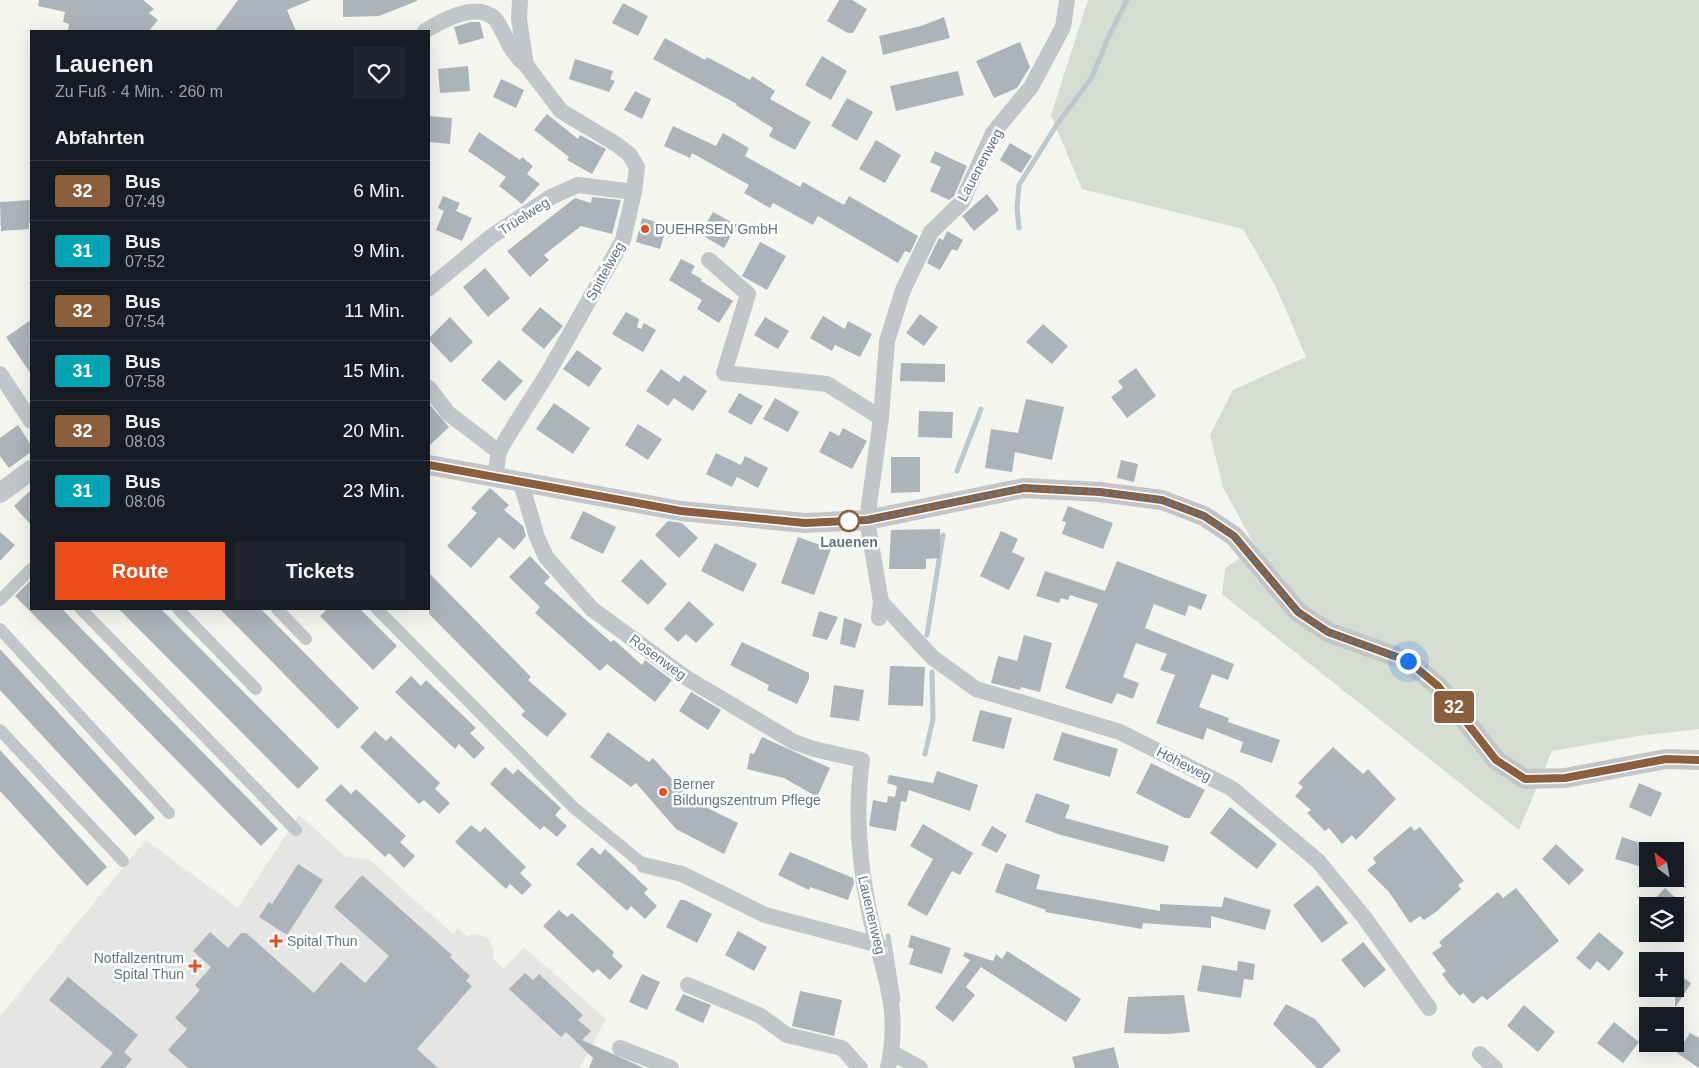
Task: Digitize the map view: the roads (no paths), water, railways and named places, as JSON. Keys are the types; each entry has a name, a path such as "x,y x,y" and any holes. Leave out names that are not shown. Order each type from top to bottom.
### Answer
{"street":[{"name":"Spittelweg","path":"520,0 519,19 526,65"},
{"name":"Lauenenweg","path":"880,610 867,520 881,418 887,341 903,290 931,232 962,202 993,133 1031,87 1063,27 1067,0"},
{"name":"Spittelweg","path":"428,30 456,13 478,10 495,19 514,56 526,65 561,111 629,154 637,166 634,192 623,240 549,370 499,452 496,476"},
{"name":"Trüelweg","path":"430,287 492,236 551,198 571,188 578,185 634,192"},
{"path":"709,260 748,294 724,373 827,384 881,418"},
{"path":"0,374 30,419"},
{"path":"430,389 448,412 499,452"},
{"path":"430,465 520,480 681,511 805,523 867,520 1024,488 1100,492 1162,500 1204,516 1234,536 1298,612 1328,632 1408,661 1438,686 1496,760 1525,779 1565,778 1666,759 1699,760"},
{"path":"0,493 30,471"},
{"name":"Rosenweg","path":"520,480 537,537 546,557 592,609 686,677 794,742 814,750 862,760"},
{"path":"0,600 30,569"},
{"path":"81,610 296,830"},
{"path":"179,610 256,689"},
{"path":"278,610 306,640"},
{"path":"378,610 573,807 644,865 682,874 764,915 880,945"},
{"name":"Höheweg","path":"880,610 933,658 976,689 1120,732 1231,788 1318,861 1364,917 1429,1008"},
{"path":"0,629 169,813"},
{"path":"0,730 123,861"},
{"name":"Lauenenweg","path":"862,760 857,793 862,870 870,913 880,945 893,1002 890,1060"},
{"path":"688,985 759,1015 787,1035 842,1048 860,1068"},
{"path":"620,1048 671,1068"},
{"path":"1480,1054 1495,1068"},
{"path":"890,1060 920,1068"}],"waterway":[{"path":"1019,228 1017,208 1019,185 1056,126 1092,77 1108,38 1127,0"},
{"path":"957,471 981,409"},
{"path":"927,635 943,535"},
{"path":"925,754 933,719 932,672"},
{"path":"888,936 898,1000"}],"place":[{"name":"DUEHRSEN GmbH","path":"645,229"},
{"name":"Lauenen","path":"849,521"},
{"name":"Berner Bildungszentrum Pflege","path":"663,792"},
{"name":"Spital Thun","path":"276,941"},
{"name":"Notfallzentrum Spital Thun","path":"195,966"}]}
